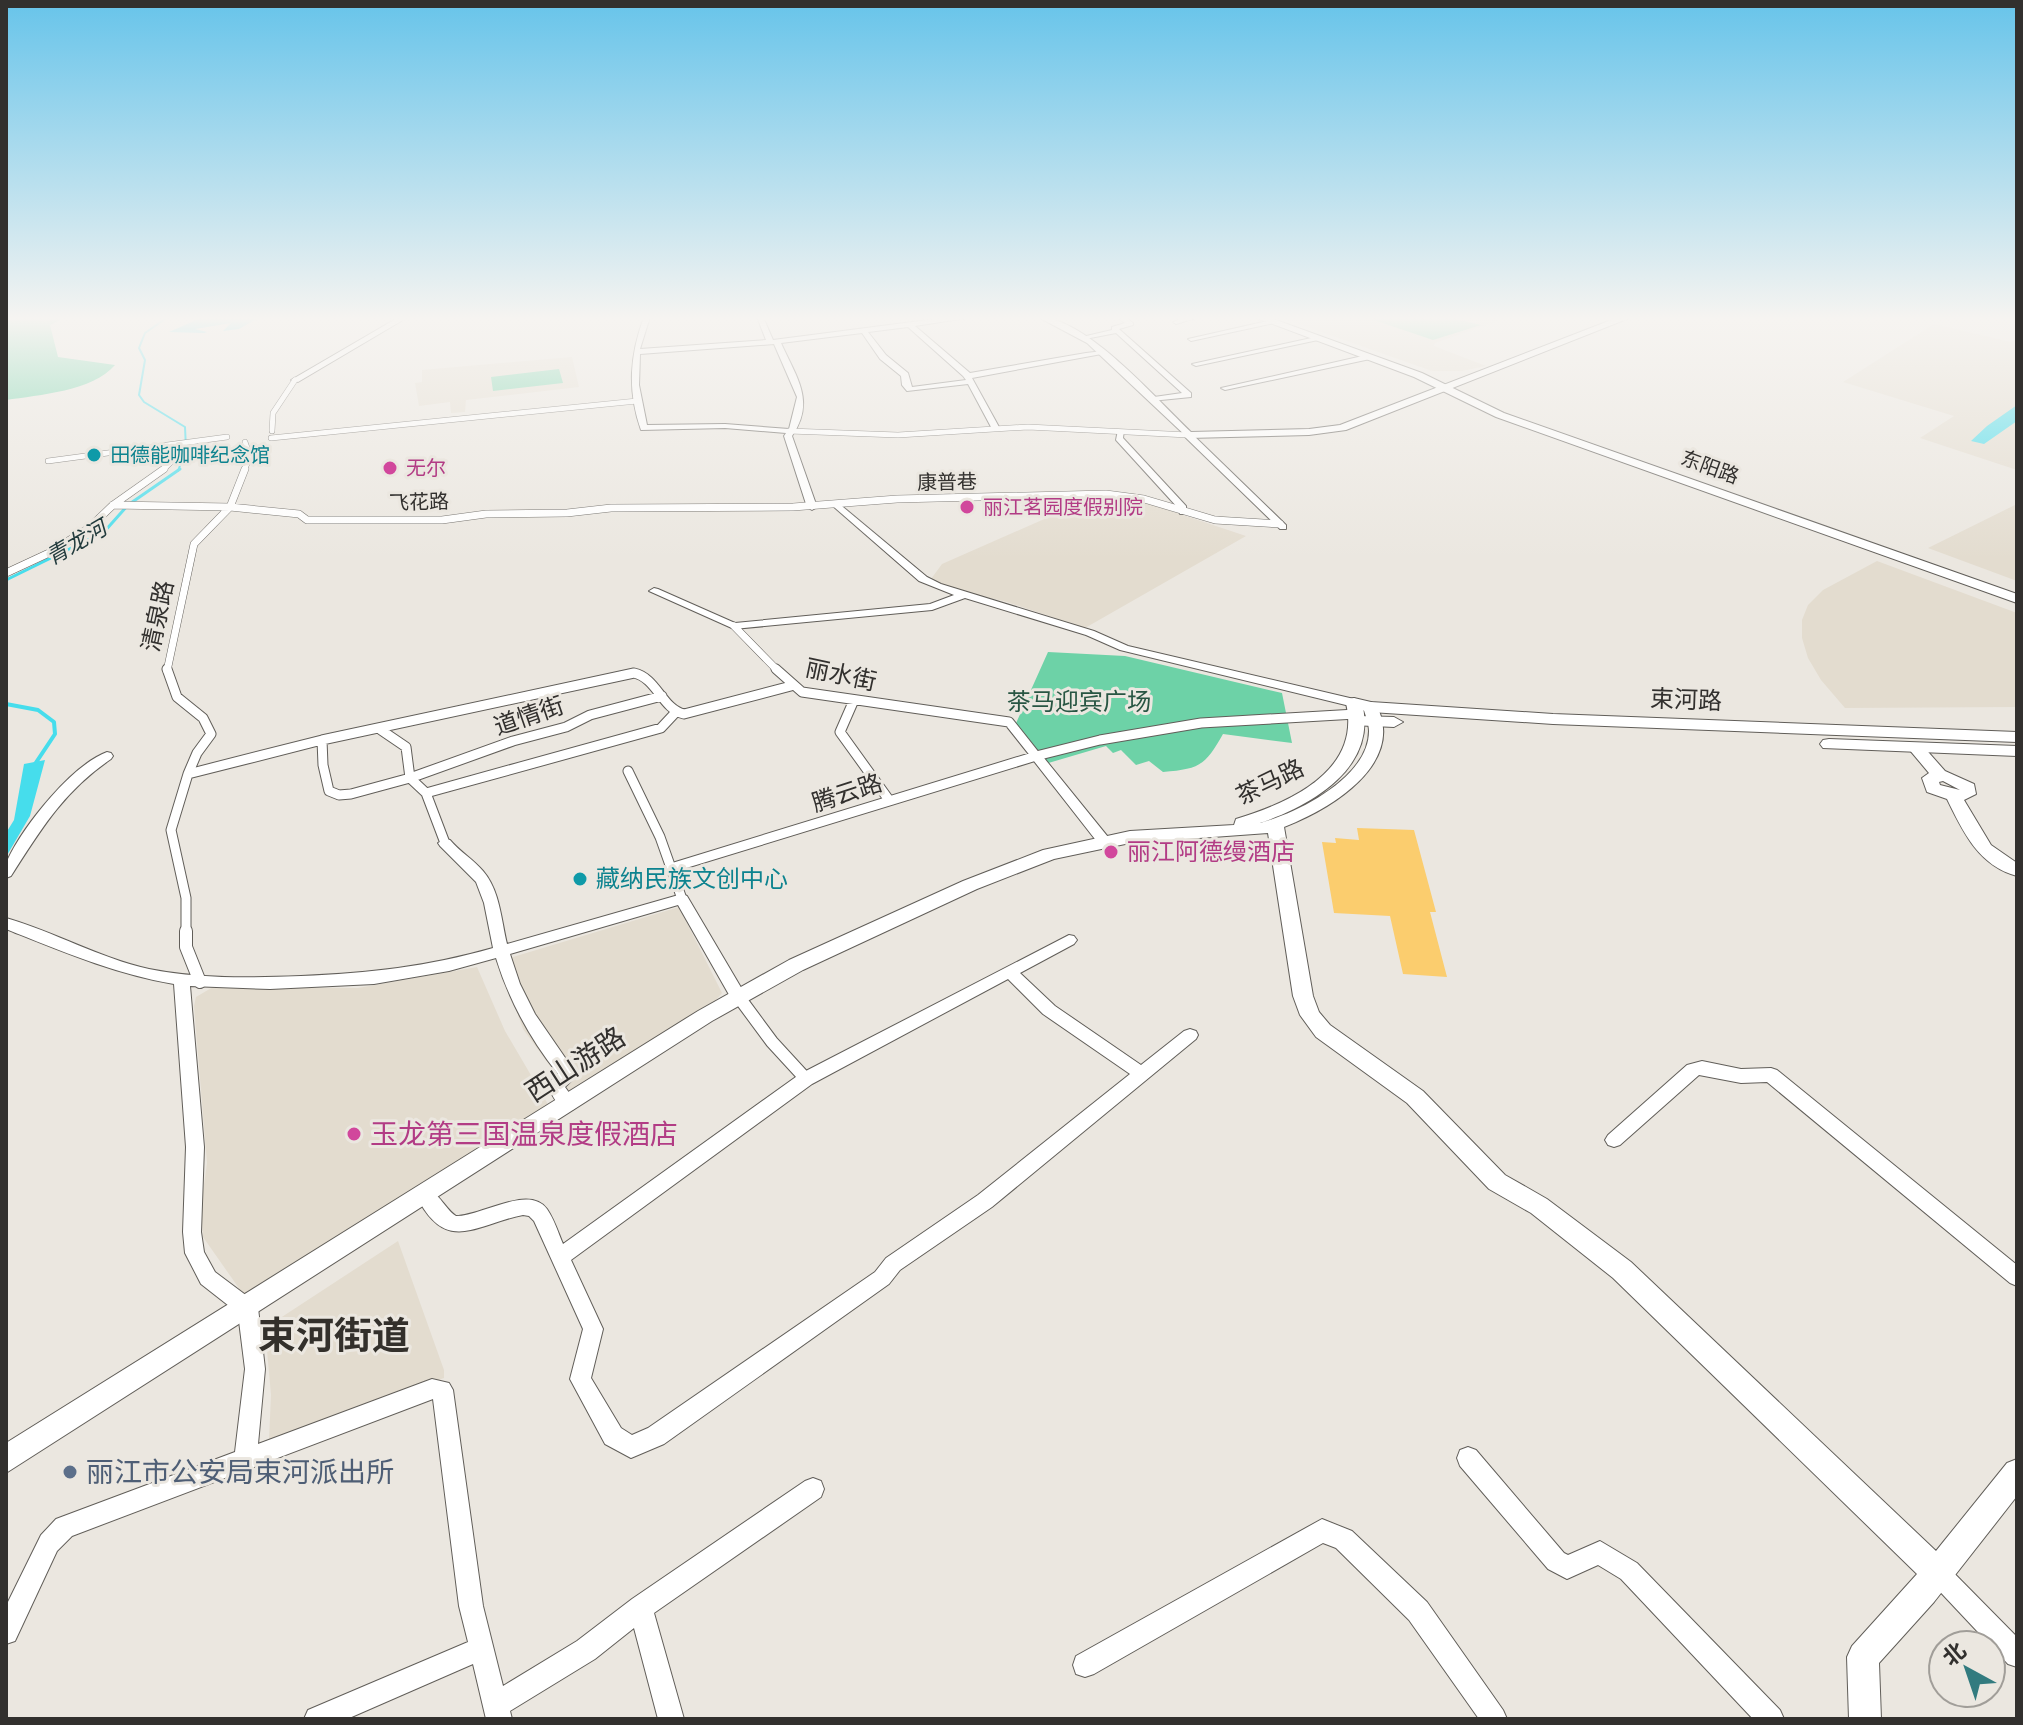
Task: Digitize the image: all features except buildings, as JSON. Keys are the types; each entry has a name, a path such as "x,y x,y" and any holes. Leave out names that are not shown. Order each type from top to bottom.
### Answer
{"main road":[{"name":"东阳路","path":"1468,398 1500,415 2017,596"},
{"name":"束河路","path":"1363,713 2017,737"},
{"name":"束河路","path":"1363,713 1559,733 2017,751"}],"street":[{"path":"283,398 273,413 272,434 637,401"},
{"path":"636,398 644,428 725,426 898,435 995,427 1188,435 1336,429 1424,398"},
{"path":"789,431 795,426 801,398"},
{"path":"978,398 995,427"},
{"path":"1154,399 1167,398"},
{"path":"1154,399 1282,525"},
{"path":"789,431 792,452 812,507"},
{"path":"1121,432 1119,438 1183,508 1183,512"},
{"path":"48,461 227,437"},
{"name":"清泉路","path":"191,981 186,947 186,898 171,830 188,774 197,753 211,734 203,718 177,697 167,670 194,544 230,507 250,456 245,442"},
{"path":"6,573 49,553 89,528 169,465 173,457 170,449 160,446"},
{"name":"康普巷","path":"611,508 812,507 897,499 1106,494 1138,497 1215,520 1282,525"},
{"name":"飞花路","path":"118,505 230,507 299,514 307,520 442,520 486,514 567,513 611,508"},
{"path":"837,505 923,579 937,586 1090,633 1124,648 1363,713"},
{"name":"丽水街","path":"654,591 734,626 751,637 791,686 802,692 1009,722 1036,756"},
{"path":"734,626 932,607 965,594"},
{"path":"188,774 322,740 381,730 634,673 644,675 676,712 694,713 791,686"},
{"name":"道情街","path":"322,740 323,765 329,791 351,794 410,778 513,741 566,727 590,715 662,696"},
{"path":"854,700 840,732 889,800"},
{"path":"426,793 661,728 676,712"},
{"name":"腾云路","path":"671,868 1036,756 1100,740 1201,723 1363,713"},
{"name":"茶马路","path":"1224,829 1275,825 1321,803 1353,778 1376,741 1363,713"},
{"name":"茶马路","path":"1224,829 1250,821 1320,785 1351,750 1363,713"},
{"path":"381,730 406,747 410,778 426,793 445,843 453,855 469,865 482,880 501,952 526,1017 569,1075 555,1085 568,1104"},
{"path":"1916,748 1939,775 1953,778 1968,788 1968,794 1954,796 1979,846 1991,857 2017,870"},
{"path":"6,873 55,796 107,756"},
{"path":"1036,756 1103,840"},
{"path":"628,771 660,837 682,899 738,996 772,1042 806,1079"},
{"path":"1275,825 1303,996 1310,1015 1323,1031 1415,1097 1497,1182 1539,1206 1622,1270 1936,1572 2017,1655"},
{"name":"西山游路","path":"6,1459 738,996 796,965 970,885 1049,854 1103,840 1224,829"},
{"path":"6,923 113,965 191,981 270,983 374,978 436,969 682,899"},
{"path":"560,1257 806,1079 1069,940"},
{"path":"1009,971 1049,1010 1142,1074"},
{"path":"191,981 195,1147 192,1232 195,1253 208,1278 248,1308 255,1369 245,1459"},
{"path":"425,1195 454,1224 471,1224 515,1206 534,1208 593,1329 580,1379 613,1436 631,1447 643,1444 879,1280 893,1264 985,1201 1190,1035"},
{"path":"1614,1140 1693,1070 1702,1067 1741,1076 1771,1075 2017,1277"},
{"path":"6,1632 49,1543 64,1527 432,1389 442,1390 471,1606 498,1711 813,1489"},
{"path":"1468,1458 1556,1561 1567,1567 1600,1553 1613,1558 1771,1719"},
{"path":"1865,1719 1863,1657 1923,1591 2017,1473"},
{"path":"1085,1665 1322,1531 1344,1539 1418,1611 1494,1719"},
{"path":"641,1608 671,1719"},
{"path":"317,1719 482,1648"}],"shaded area":[{"path":"418,398 488,398 466,400 465,412 451,413 450,402 419,406"},
{"path":"1894,398 2017,398 2017,470 1920,438 1954,416"},
{"path":"1092,498 1141,501 1246,536 1085,628 1007,602 944,587 931,579 942,564"},
{"path":"2017,504 2017,581 1928,548"},
{"path":"1877,561 2017,613 2017,707 1845,708 1821,680 1808,658 1802,638 1802,620 1808,605 1823,590"},
{"path":"679,907 722,993 702,1016 570,1093 523,1029 503,973 506,959"},
{"name":"玉龙第三国温泉度假酒店","path":"477,967 505,1031 549,1106 243,1294 203,1237 201,1206 207,1163 194,1006 196,997 213,987 358,988"},
{"path":"398,1241 444,1370 444,1378 269,1440 271,1395 265,1328"}],"green space":[{"name":"茶马迎宾广场","path":"1048,652 1125,656 1282,693 1292,743 1223,734 1200,764 1163,772 1149,761 1136,765 1121,750 1113,753 1106,746 1045,764 1013,730"}],"water":[{"path":"2017,405 2017,421 1984,444 1971,441 1987,426"},
{"path":"45,760 30,816 6,857 6,833 14,820 24,764"}],"waterway":[{"name":"青龙河","path":"141,398 185,427 186,449 178,470"},
{"name":"青龙河","path":"6,580 104,532 128,505 178,470"},
{"name":"青龙河","path":"6,704 38,710 54,722 55,734 35,764"}],"place":[{"name":"田德能咖啡纪念馆","path":"94,455"},
{"name":"无尔","path":"390,468"},
{"name":"丽江茗园度假别院","path":"967,507"},
{"name":"丽江阿德缦酒店","path":"1111,852"},
{"name":"藏纳民族文创中心","path":"580,879"},
{"name":"玉龙第三国温泉度假酒店","path":"354,1134"},
{"name":"丽江市公安局束河派出所","path":"70,1472"}],"district":[{"name":"束河街道","path":"334,1336"}]}
